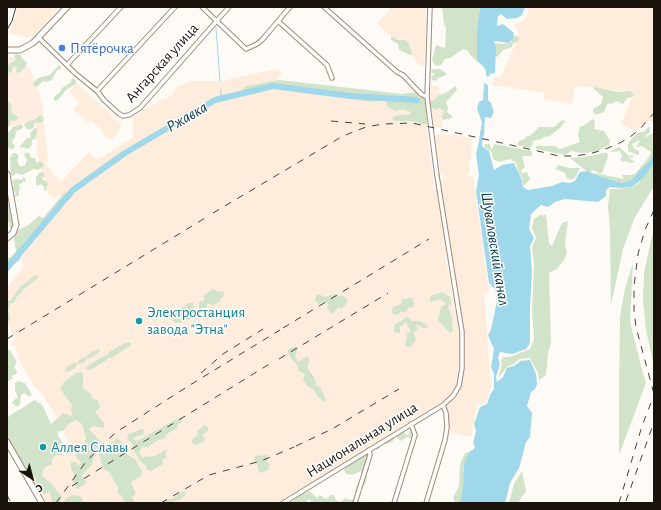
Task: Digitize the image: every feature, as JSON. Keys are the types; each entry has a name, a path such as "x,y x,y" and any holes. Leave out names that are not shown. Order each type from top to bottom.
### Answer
{"street":[{"path":"7,50 15,51 24,49 39,38 67,7"},
{"path":"67,64 120,7"},
{"path":"39,38 76,74 97,91 175,7"},
{"path":"202,7 246,49 257,44 290,7"},
{"name":"Ангарская улица","path":"97,91 118,113 123,116 129,116 140,108 229,7"},
{"path":"324,7 397,72 403,75 421,94 427,97 430,7"},
{"path":"278,21 327,65 332,78"},
{"name":"Национальная улица","path":"283,503 443,405 454,396 458,386 462,368 462,332 437,176 427,97"},
{"path":"7,174 16,225 13,233 7,238"},
{"path":"426,503 445,440 447,427 446,413 443,405"},
{"path":"394,503 415,435 411,424"},
{"path":"7,442 42,503"},
{"path":"355,503 370,455 369,450"}],"shaded area":[{"path":"18,7 58,8 31,38 10,33"},
{"path":"391,7 427,7 424,67 422,68 408,51 377,24"},
{"path":"529,7 654,7 654,122 647,121 635,131 621,124 634,92 575,86 572,104 544,99 544,93 492,85 494,77 501,77 519,36 514,25 526,19"},
{"path":"7,57 19,58 31,71 39,92 44,114 28,122 7,127"},
{"path":"271,70 281,71 281,75 276,81 423,98 434,184 432,185 433,189 437,189 447,253 445,254 460,340 459,367 455,389 449,397 305,488 303,487 277,503 47,503 27,470 69,443 63,432 65,430 39,390 37,390 18,359 18,353 14,345 12,346 10,343 16,340 7,323 7,288 24,266 19,254 63,195 53,199 52,196 48,194 45,179 43,179 38,159 35,124 44,123 48,161 44,161 54,175 60,179 58,182 60,183 89,152 97,160 100,156 102,157 134,136 132,117 161,100 168,98 175,92 174,89 190,81 222,81"},
{"path":"77,83 122,125 113,139 107,138 103,131 90,120 88,123 73,109 80,102 69,92"},
{"path":"429,85 438,86 443,112 442,128 432,126 428,96"},
{"path":"442,134 472,138 471,159 469,160 469,172 467,176 473,176 489,292 484,294 491,387 486,403 477,405 471,437 450,432 445,405 453,399 457,392 463,369 459,307 440,180 445,179 440,173 435,138 435,135"}],"green space":[{"path":"442,7 480,7 477,31 477,61 468,51 463,49 450,58 445,59 441,65 436,66 432,60 436,45 445,48 446,27 444,24"},
{"path":"516,35 520,38 517,42 513,43 512,47 503,50 497,57 494,56 494,45 497,43 511,43 513,37"},
{"path":"391,37 395,37 397,40 405,40 409,43 412,54 410,55 399,50 398,44 391,40"},
{"path":"16,54 21,55 22,59 27,62 25,67 19,73 16,72 17,67 15,66 12,69 12,72 7,73 7,67 9,64 16,60 14,56"},
{"path":"60,65 60,70 57,70 52,80 46,82 43,81 35,87 33,83 38,78 50,75"},
{"path":"432,69 440,69 446,73 446,75 438,78 436,81 432,80 431,77 435,74 431,72"},
{"path":"72,78 76,81 76,84 66,90 58,100 55,101 54,97 62,88 71,82"},
{"path":"280,80 402,94 415,92 419,96 417,100 424,97 426,100 427,125 410,121 392,120 394,116 411,114 411,112 403,109 395,111 387,106 386,102 391,100 414,102 417,99 413,101 379,98 374,102 355,100 346,95 300,90 274,85 247,92 241,91 246,86"},
{"path":"455,86 457,88 456,91 446,102 448,108 447,112 452,116 452,118 443,120 442,117 444,111 439,108 436,110 429,106 430,101 435,100 438,95 446,93"},
{"path":"594,87 619,92 630,91 634,94 632,97 627,98 623,104 616,101 611,104 608,103 604,112 596,115 593,112 593,109 601,104 603,97 594,89"},
{"path":"7,102 10,103 12,107 11,112 18,117 18,119 14,121 11,120 10,125 7,128"},
{"path":"40,115 43,116 44,121 41,123 35,123 33,128 29,130 26,128 24,124 34,120"},
{"path":"593,119 595,122 594,129 604,131 610,141 609,145 595,152 581,153 571,151 565,155 536,149 536,146 555,146 560,149 580,142 578,134 580,126 583,126"},
{"path":"562,120 565,121 560,128 550,136 533,141 532,146 529,148 517,145 519,141 523,140 527,136 530,136 539,127 554,127"},
{"path":"21,124 23,126 22,129 16,131 12,142 15,146 13,149 7,148 7,135 9,131 12,127"},
{"path":"648,127 650,127 650,132 645,138 652,133 654,137 651,139 654,139 654,186 634,219 623,249 611,305 610,230 608,206 610,189 633,187 640,182 639,180 628,184 613,181 599,178 595,173 624,179 622,175 631,175 636,173 649,157 651,152 642,146 636,147 640,140 632,144 634,149 639,151 638,155 628,151 628,144 633,137 640,132 644,132"},
{"path":"34,128 37,129 37,133 35,139 32,140 32,145 26,149 24,147 21,148 20,146 27,138 31,138 30,134"},
{"path":"485,144 490,144 491,149 493,148 494,144 531,151 533,154 530,156 522,156 525,167 521,170 522,173 527,172 530,179 525,185 523,185 523,179 519,173 516,163 510,159 499,162 493,159 491,151 484,147"},
{"path":"619,147 629,156 632,155 634,157 629,158 635,162 623,162 620,160 622,155 620,151 609,152"},
{"path":"27,152 30,154 31,158 35,158 37,163 40,161 44,166 38,170 34,169 22,175 16,173 13,176 11,175 10,158 13,153 16,153 19,157 17,160 21,167 25,165 27,160 24,154"},
{"path":"607,153 608,156 602,173 593,170 589,173 570,158 592,156"},
{"path":"559,165 569,168 580,168 572,180 566,178 565,173 555,169"},
{"path":"40,172 44,173 42,179 47,182 48,185 46,187 47,190 44,191 44,187 41,184 37,186 36,184 36,177"},
{"path":"23,177 25,178 26,182 23,181 19,184 19,196 15,197 14,196 16,193 13,190 14,185 12,182 15,179 22,180"},
{"path":"69,192 70,195 35,234 22,252 20,260 15,264 12,264 7,269 7,259 16,251 14,239 18,230 27,226 39,216 43,218 64,193"},
{"path":"7,204 12,204 16,219 14,230 11,230 9,225 10,223 7,222"},
{"path":"540,215 546,215 549,243 552,246 562,223 568,221 565,244 567,252 564,260 557,269 549,273 551,344 548,352 546,375 539,380 538,373 530,358 519,359 514,364 507,367 498,378 503,357 510,357 530,349 534,339 532,312 534,264 532,247 536,238 532,228 534,219"},
{"path":"654,231 654,367 646,330 643,301 644,273"},
{"path":"633,263 630,322 646,383 619,455 620,317 625,288"},
{"path":"38,275 38,278 26,287 16,298 14,303 11,303 8,310 10,318 7,323 7,301 11,300 20,287 34,276"},
{"path":"213,289 224,292 224,295 219,302 213,305 208,303 206,308 199,308 199,302 205,300 203,296"},
{"path":"442,292 450,297 451,304 448,306 452,318 453,332 450,333 438,320 441,307 446,304 440,299 431,302 429,300 431,296"},
{"path":"319,294 325,297 333,294 346,297 348,302 341,309 338,308 332,314 327,308 329,304 322,302 319,304 315,300 316,296"},
{"path":"413,298 414,307 408,308 405,313 401,311 398,315 391,313 393,307 401,304 402,299"},
{"path":"189,303 193,303 195,316 188,320 183,319 181,323 175,323 170,316 176,311 181,313 181,309"},
{"path":"407,317 412,321 419,321 427,325 428,328 424,328 416,324 418,330 414,332 416,340 410,347 405,346 407,338 406,333 411,332 406,322 400,327 400,333 394,332 394,325"},
{"path":"127,342 131,343 130,346 111,358 108,357 107,360 90,370 86,370 87,366 104,356 107,356 109,352"},
{"path":"296,346 298,349 295,356 298,362 307,356 310,361 307,367 316,381 316,385 320,387 326,400 324,402 319,398 313,389 308,387 303,380 305,374 299,371 296,363 292,360 287,350"},
{"path":"99,349 100,351 93,357 86,359 85,362 77,364 75,368 68,372 65,371 65,368 77,363 80,359 85,358 90,353"},
{"path":"7,350 10,350 17,362 14,367 17,371 16,374 11,376 13,378 7,382"},
{"path":"82,372 83,388 90,393 93,399 98,400 100,408 95,412 105,424 103,428 94,426 89,429 100,441 103,448 101,451 93,450 94,456 92,465 82,475 87,483 77,489 73,482 74,474 71,469 71,462 76,462 78,466 81,463 76,457 78,448 83,447 86,438 82,424 76,420 69,423 63,431 59,431 57,434 63,443 71,445 70,449 65,450 62,455 57,455 52,458 52,464 44,468 42,476 51,483 62,497 59,503 52,503 50,492 44,494 36,487 36,479 30,471 30,468 27,470 7,437 7,420 9,416 35,400 42,404 51,424 63,413 72,416 72,405 60,389 63,383 76,373"},
{"path":"18,381 25,383 32,395 30,397 24,393 21,395 20,405 17,407 12,403 18,397 15,390 15,383"},
{"path":"180,417 183,421 178,424 177,428 167,434 164,439 158,440 148,447 142,447 139,453 142,457 155,456 165,450 168,451 165,453 167,458 162,460 163,464 151,471 147,470 146,466 140,461 132,443 127,439 128,434 142,429 144,430 143,435 133,439 137,441"},
{"path":"205,425 208,428 208,431 202,435 205,439 203,442 194,445 191,441 197,435 198,430"},
{"path":"411,430 413,434 412,439 407,437 401,441 396,437 392,442 384,444 375,450 376,447 394,436 404,432 406,435 409,434"},
{"path":"117,438 125,445 124,449 128,455 135,459 142,471 141,476 131,482 136,494 132,497 135,503 125,503 121,495 118,494 118,488 109,472 103,469 99,454"},
{"path":"467,452 469,454 463,469 465,476 463,481 464,486 461,503 455,503 453,497 459,487 460,464 465,453"},
{"path":"365,454 367,455 369,463 367,467 369,470 366,474 367,479 360,492 356,492 355,490 361,478 361,471 352,475 346,474 344,470 348,464 352,464 355,460"},
{"path":"267,455 267,461 270,465 268,470 261,473 254,461 255,456"},
{"path":"522,471 526,491 518,503 509,503 514,484"},
{"path":"183,491 186,493 182,499 174,501 173,503 159,503 164,500 172,499"},
{"path":"310,491 317,498 320,495 326,499 331,495 334,495 336,501 341,502 345,498 351,500 358,499 358,502 313,503 308,499 306,503 290,503 303,492 305,493"},
{"path":"73,495 82,497 83,503 64,503 65,499"}],"water":[{"path":"480,7 525,7 522,15 517,18 507,19 501,14 498,16 497,26 503,24 514,33 513,39 509,43 494,41 496,47 495,73 491,74 477,61 477,31"},
{"path":"484,83 488,85 488,100 491,103 494,112 491,118 485,117 484,135 482,137 480,134 482,122 477,109 479,102 483,100"},
{"path":"481,141 483,147 489,151 494,170 502,165 514,163 522,180 523,187 528,190 552,186 562,182 569,183 575,181 580,172 587,171 622,183 632,180 654,155 654,163 642,179 632,187 610,187 606,190 606,196 598,202 565,199 555,202 548,207 541,205 531,214 529,229 534,238 530,246 532,272 530,343 526,349 512,354 500,352 498,358 500,364 496,377 497,382 503,377 507,368 514,366 521,361 530,360 536,374 537,384 535,389 531,392 527,406 532,413 530,437 526,442 519,468 510,483 505,503 460,503 463,488 464,465 469,452 475,447 473,443 476,431 474,424 480,407 487,404 494,389 494,375 491,367 494,349 488,335 491,330 497,301 495,289 489,283 476,191 479,175 476,154 479,142"}],"waterway":[{"path":"216,28 220,81"},
{"name":"Шуваловский канал","path":"487,68 488,75"},
{"name":"Ржавка","path":"7,268 73,190 125,153 215,100 273,86 350,96 417,100"},
{"path":"221,89 221,99"},
{"name":"Шуваловский канал","path":"480,146 482,132"}],"tram line":[{"path":"7,30 12,21 16,7"}],"railway":[{"path":"213,213 343,136 366,127 383,124 412,123 559,156 573,156 589,154 618,144 639,130 654,113"},
{"path":"331,121 365,124"},
{"path":"654,210 645,230 638,254 634,286 636,327 654,394"},
{"path":"7,339 210,215"},
{"path":"283,328 429,239"},
{"path":"279,359 388,293"},
{"path":"201,373 223,354 263,329"},
{"path":"56,503 85,463 118,431 280,330"},
{"path":"72,486 271,363"},
{"path":"296,446 332,429 399,389"},
{"path":"619,503 642,426 654,395"},
{"path":"626,501 654,422"},
{"path":"161,503 209,475 261,461 294,447"},
{"path":"7,495 11,503"}],"place":[{"name":"Пятёрочка","path":"62,48"},
{"name":"Электростанция завода \"Этна\"","path":"139,321"},
{"name":"Аллея Славы","path":"43,447"}]}
